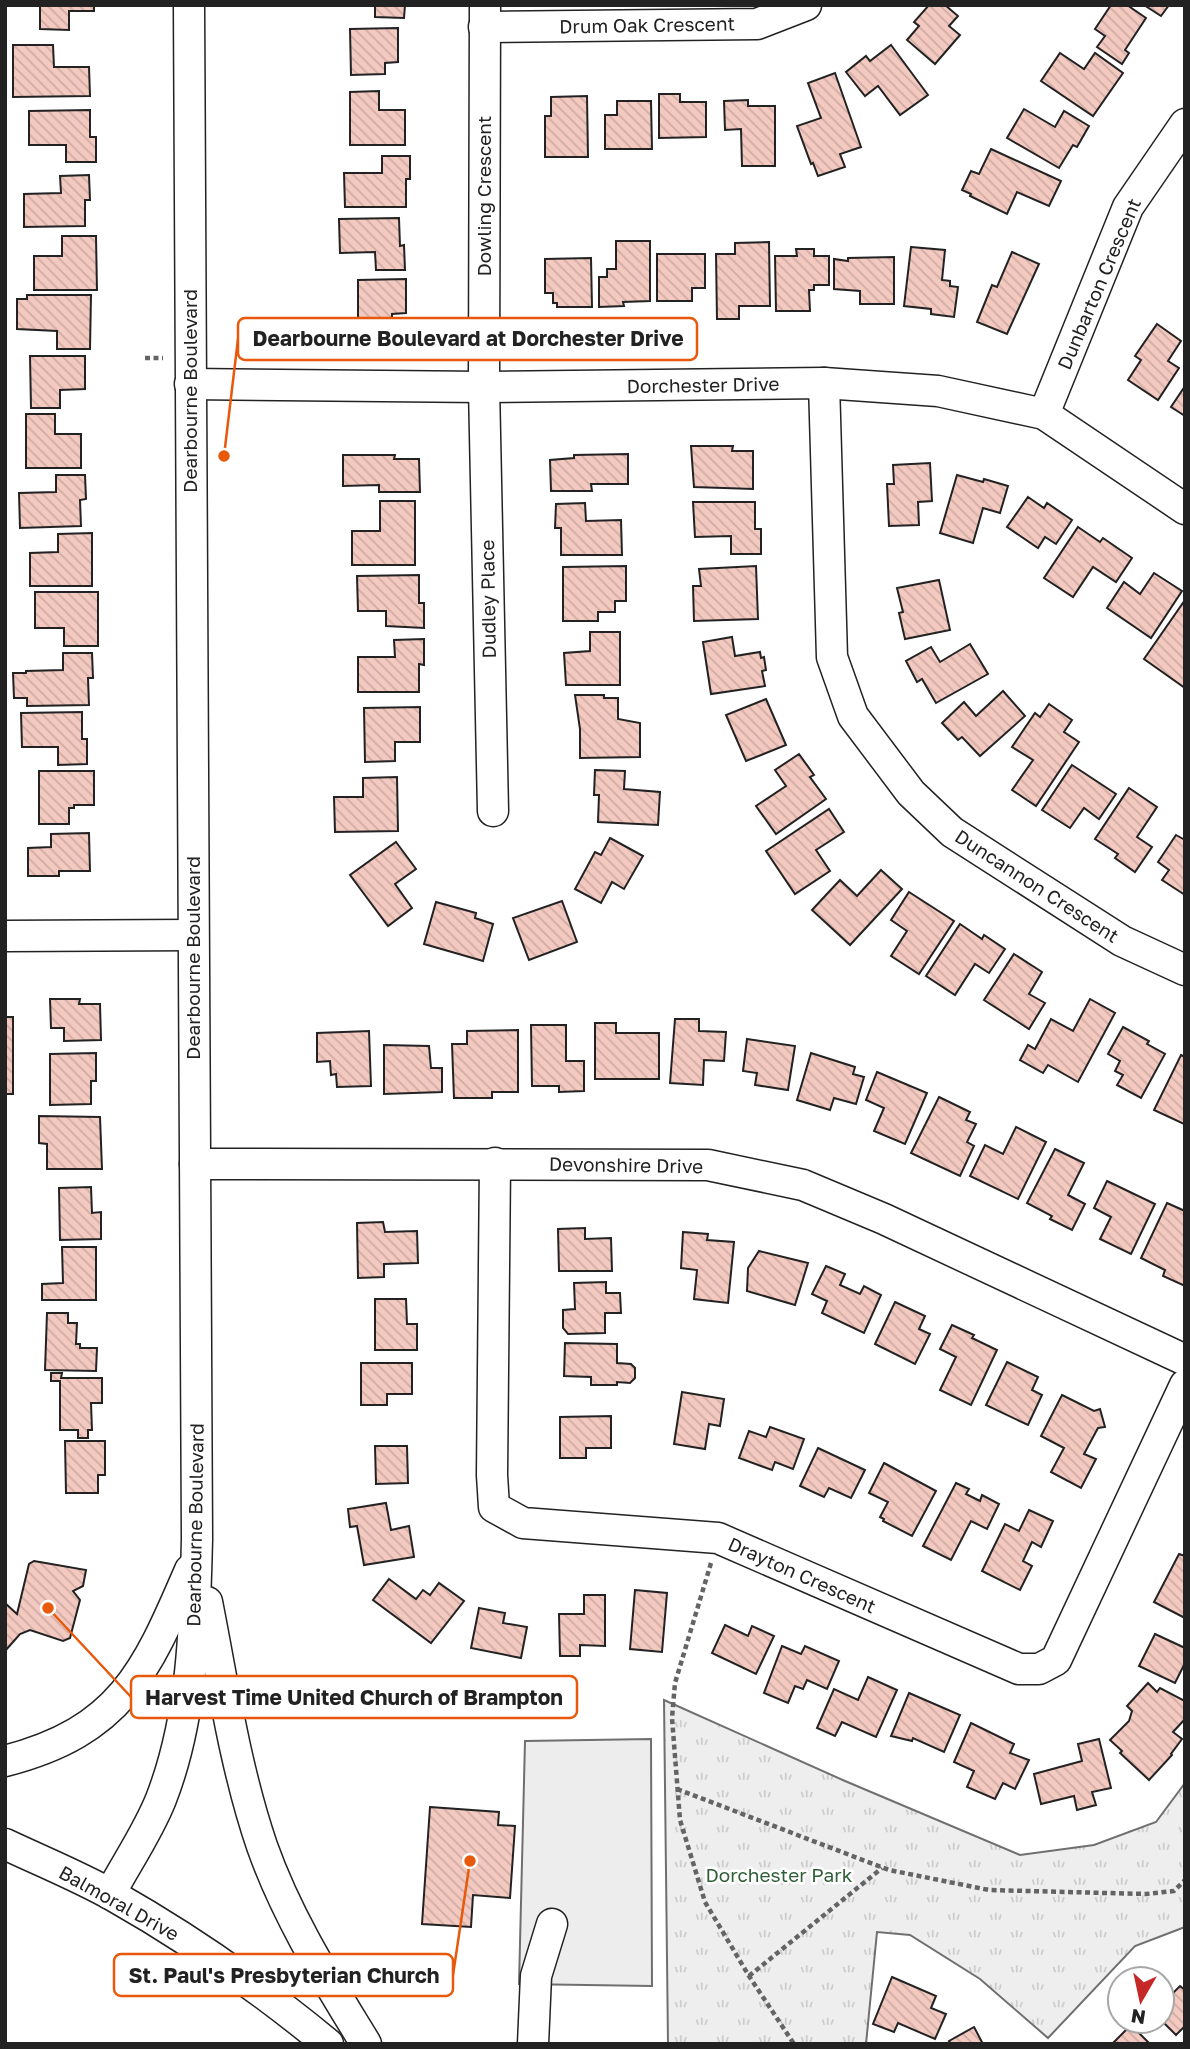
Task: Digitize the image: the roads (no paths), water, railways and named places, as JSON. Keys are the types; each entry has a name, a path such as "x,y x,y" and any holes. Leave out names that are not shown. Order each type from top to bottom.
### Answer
{"street":[{"name":"Dearbourne Boulevard","path":"110,1894 161,1800 173,1762 191,1661 197,1553 189,5"},
{"name":"Drum Oak Crescent","path":"484,16 757,24 806,5"},
{"name":"Dowling Crescent","path":"484,16 484,387"},
{"name":"Dunbarton Crescent","path":"1044,414 1128,207 1185,124"},
{"name":"Dorchester Drive","path":"190,384 484,387 824,383 937,391 1044,414 1185,509"},
{"name":"Duncannon Crescent","path":"824,383 832,657 853,716 911,793 951,832 1122,941 1185,970"},
{"name":"Dudley Place","path":"484,387 493,811"},
{"path":"5,936 193,935"},
{"name":"Drayton Crescent","path":"495,1163 494,1507 523,1524 718,1538 1018,1670 1039,1669 1056,1660 1185,1385"},
{"name":"Devonshire Drive","path":"195,1164 708,1165 803,1185 884,1219 1185,1360"},
{"path":"5,1761 71,1738 114,1706 145,1668 197,1553"},
{"path":"197,1553 241,1773 262,1846 297,1928 366,2044"},
{"name":"Balmoral Drive","path":"5,1844 110,1894 198,1947 285,2008 328,2044"},
{"path":"533,2044 536,1976 552,1924"}],"place":[{"name":"Dearbourne Boulevard at Dorchester Drive","path":"224,456"},
{"name":"Harvest Time United Church of Brampton","path":"48,1608"},
{"name":"St. Paul's Presbyterian Church","path":"470,1861"}],"park label":[{"name":"Dorchester Park","path":"779,1875"}]}
